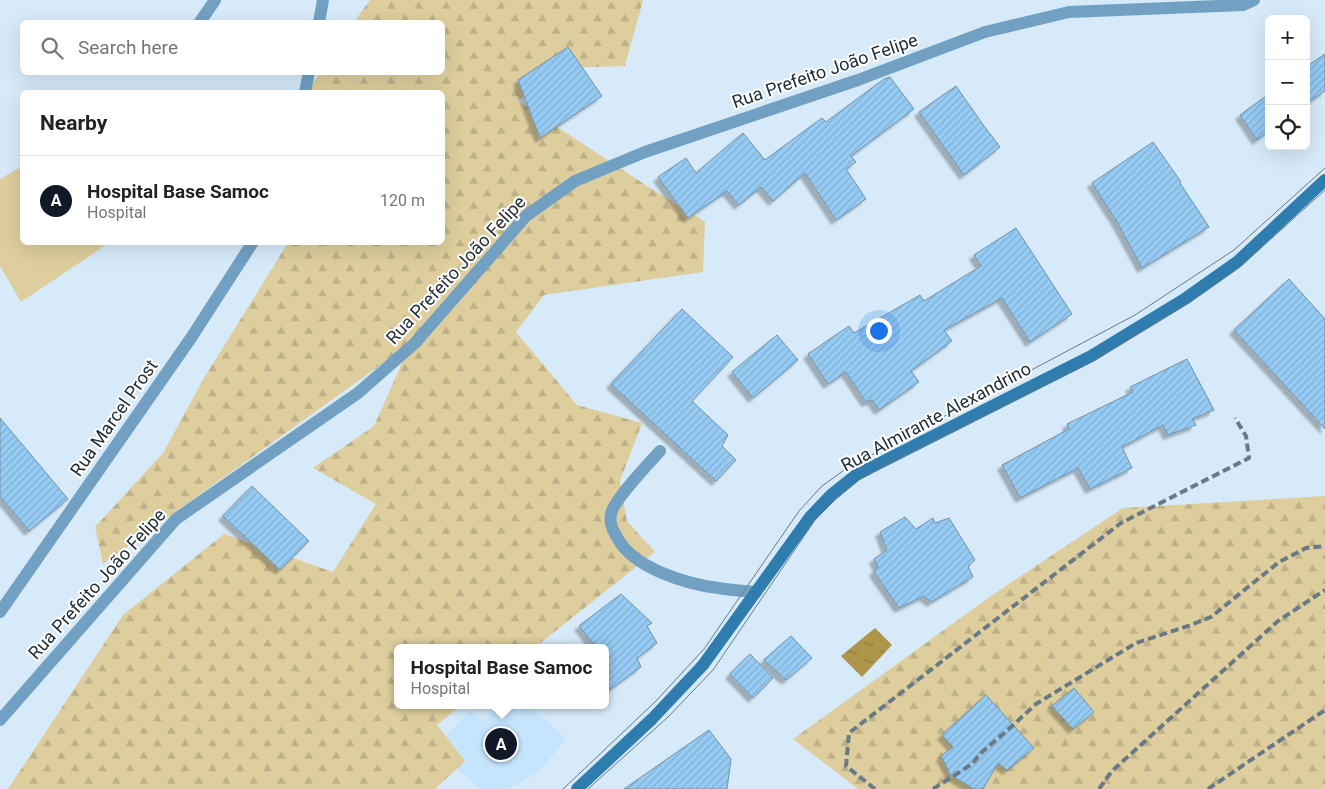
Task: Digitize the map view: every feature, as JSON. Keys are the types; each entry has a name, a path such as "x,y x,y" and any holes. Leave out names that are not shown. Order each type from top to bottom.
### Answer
{"street":[{"path":"201,20 215,0"},
{"path":"318,20 323,0"},
{"name":"Rua Prefeito João Felipe","path":"0,720 176,519 358,394 415,344 526,216 575,181 646,152 858,80 986,32 1069,12 1243,6 1254,0"},
{"path":"305,90 308,75"},
{"name":"Rua Almirante Alexandrino","path":"577,789 652,719 703,665 810,517 831,495 856,474 1091,356 1186,298 1237,262 1325,180"},
{"name":"Rua Marcel Prost","path":"0,612 191,338 251,245"},
{"path":"660,450 617,501 611,512 611,528 622,546 638,561 660,572 683,580 717,588 756,592"}],"shaded area":[{"path":"495,709 533,709 567,739 536,774 508,789 480,789 435,749 470,710 484,722"}],"green space":[{"path":"370,0 643,0 625,66 564,68 518,101 705,222 703,272 544,295 516,332 577,405 642,423 620,481 627,521 655,552 539,644 394,644 394,709 457,709 437,725 465,761 435,789 8,789 123,615 224,534 333,572 376,504 313,468 374,426 411,343 103,564 95,527 163,453 204,378 287,245 445,245 445,90 312,90 311,86 319,75 445,75 445,20 355,20"},
{"path":"20,167 20,245 106,245 21,302 0,266 0,179"},
{"path":"1325,496 1325,789 858,789 793,739 991,596 1123,508"}],"water":[{"path":"875,628 892,645 862,677 841,656"}],"building":[{"path":"568,47 602,96 540,138 518,80"},
{"path":"1325,54 1325,91 1310,101 1310,64"},
{"path":"890,77 914,109 851,156 856,162 846,169 866,199 836,220 805,173 773,201 761,187 739,205 727,191 688,218 658,177 686,158 696,173 743,133 765,160 822,118 826,122 884,79"},
{"path":"956,86 1000,147 964,175 919,112"},
{"path":"1265,97 1265,134 1257,140 1240,115"},
{"path":"1153,142 1209,227 1142,268 1117,222 1092,183"},
{"path":"1016,228 1072,314 1030,342 1002,298 944,330 952,341 911,371 919,382 879,410 872,400 866,402 846,372 828,384 808,354 849,326 854,333 920,295 924,301 981,266 974,255"},
{"path":"1289,279 1325,319 1325,429 1234,330"},
{"path":"682,309 733,357 692,401 728,435 722,446 736,460 716,481 611,384"},
{"path":"777,335 798,360 753,398 732,372"},
{"path":"1187,359 1214,410 1192,419 1196,425 1168,435 1163,425 1122,447 1132,468 1090,489 1078,468 1020,498 1002,465 1069,429 1067,424 1133,392 1130,387"},
{"path":"0,418 68,499 29,531 0,496"},
{"path":"252,486 309,541 280,570 223,516"},
{"path":"905,517 916,529 933,518 935,523 949,518 975,560 968,566 973,577 931,602 924,596 899,608 874,572 878,567 874,559 887,550 880,532"},
{"path":"621,594 652,623 647,626 657,643 637,658 641,667 609,690 609,644 594,644 579,626"},
{"path":"791,636 812,658 786,680 764,660"},
{"path":"750,654 773,678 753,698 730,674"},
{"path":"1074,688 1094,712 1073,729 1052,706"},
{"path":"986,695 1034,748 1007,770 998,763 983,789 974,789 949,774 941,756 953,747 942,735"},
{"path":"709,730 731,759 727,789 624,789"}],"tram line":[{"path":"563,789 656,701 704,649 799,511 822,486 847,468 1135,315 1234,250 1325,168"},
{"path":"588,789 668,717 713,670 815,520 859,480 1094,361 1189,303 1240,267 1325,190"}],"railway":[{"path":"875,789 846,766 849,733 1121,523 1249,458 1246,436 1235,418"},
{"path":"933,789 972,764 981,753 1036,704 1136,643 1211,617 1279,562 1306,548 1325,546"},
{"path":"1099,789 1112,771 1278,621 1325,590"},
{"path":"1208,789 1325,710"}],"place":[{"name":"Hospital Base Samoc","path":"501,744"}]}
